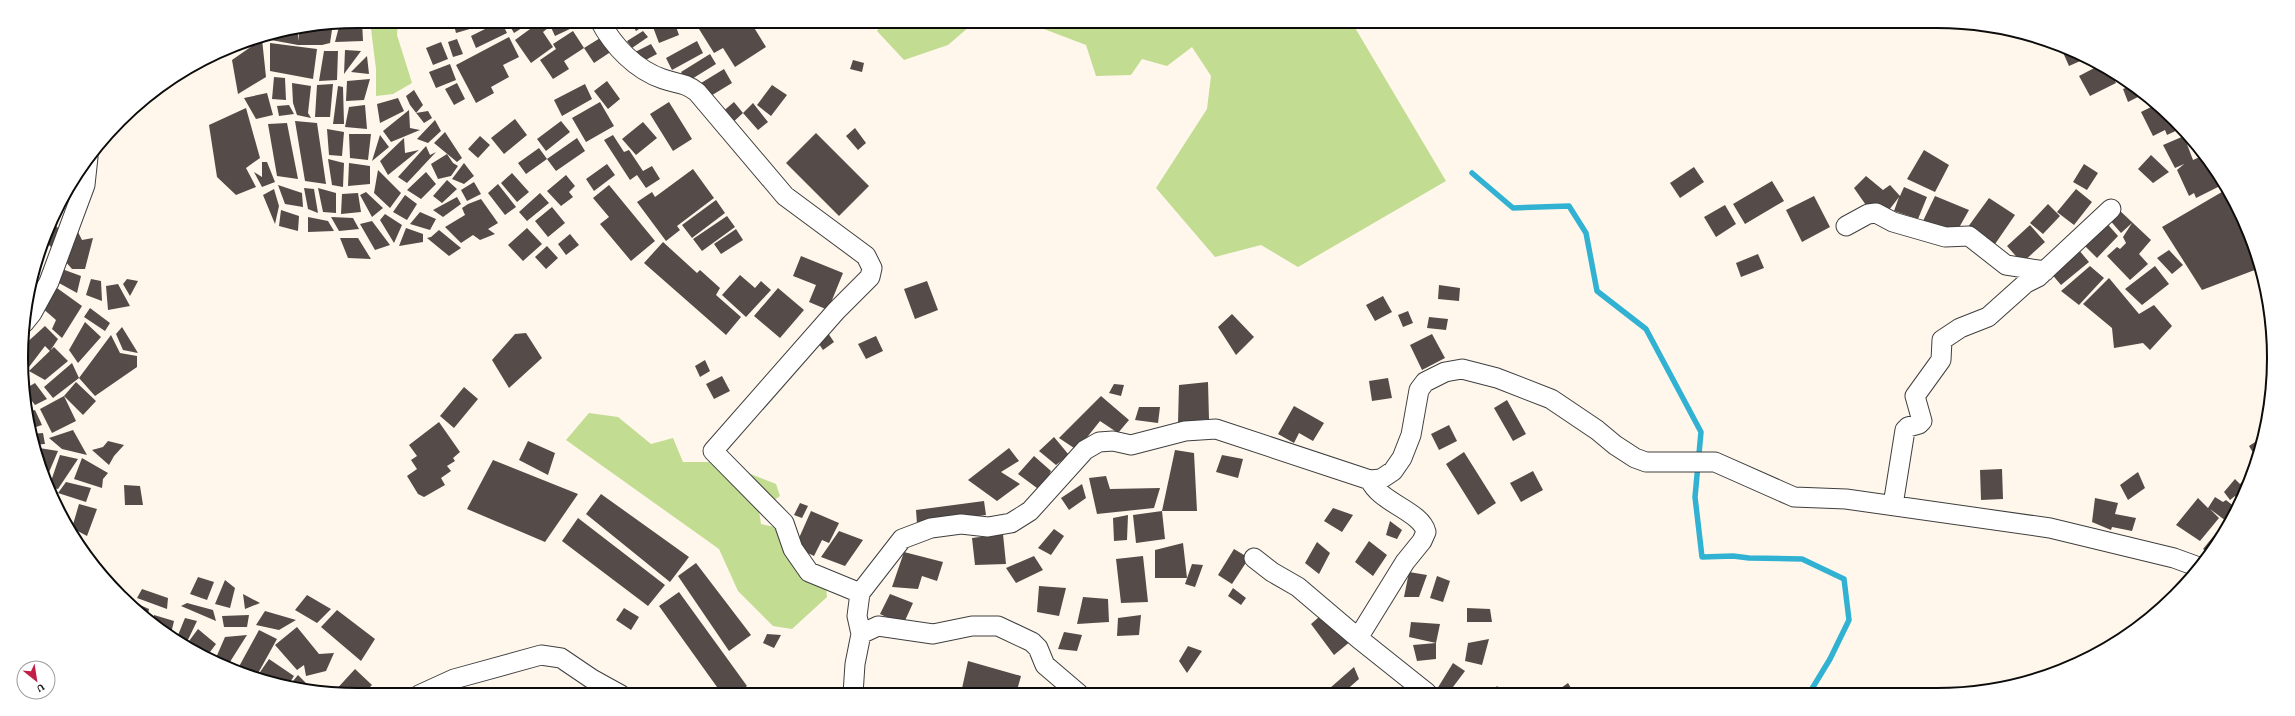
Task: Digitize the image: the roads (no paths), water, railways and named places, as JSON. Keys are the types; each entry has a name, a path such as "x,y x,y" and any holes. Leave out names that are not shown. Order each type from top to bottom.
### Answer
{"street":[{"path":"605,28 624,54 643,71 664,79 687,84 697,92 785,196 866,256 872,268 870,277 836,311 713,451 784,523 793,549 809,572 860,593"},
{"path":"31,314 49,282 85,184 86,171"},
{"path":"1892,505 1905,430 1922,421 1915,396 1942,360 1942,340 1960,328 1988,317 2026,283 2035,279 2045,271 2111,209"},
{"path":"1846,226 1868,214 1876,213 1893,222 1945,236 1969,236 2006,265 2045,271"},
{"path":"853,688 855,664 861,634 857,616 860,593 902,539 931,528 961,524 988,527 1011,523 1030,511 1085,450 1099,442 1113,441 1131,445 1185,431 1216,429 1370,480 1381,480 1393,471 1402,458 1411,434 1419,390 1425,382 1445,372 1462,369 1497,378 1546,397 1597,430 1614,446 1635,458 1658,464 1715,462 1794,497 1846,499 2050,528 2174,558 2194,565"},
{"path":"1358,638 1405,562 1422,541 1426,532 1418,520 1376,491 1370,480"},
{"path":"1254,558 1272,572 1298,587 1358,638 1421,688"},
{"path":"861,634 878,626 933,634 972,626 998,626 1032,642 1038,648 1045,665 1072,688"},
{"path":"435,688 454,679 541,656 561,658 592,679 609,688"}],"waterway":[{"path":"1472,173 1513,208 1569,206 1586,233 1597,291 1646,329 1701,432 1695,497 1702,557 1733,556 1749,558 1802,559 1844,579 1849,620 1830,659 1812,688"}]}
